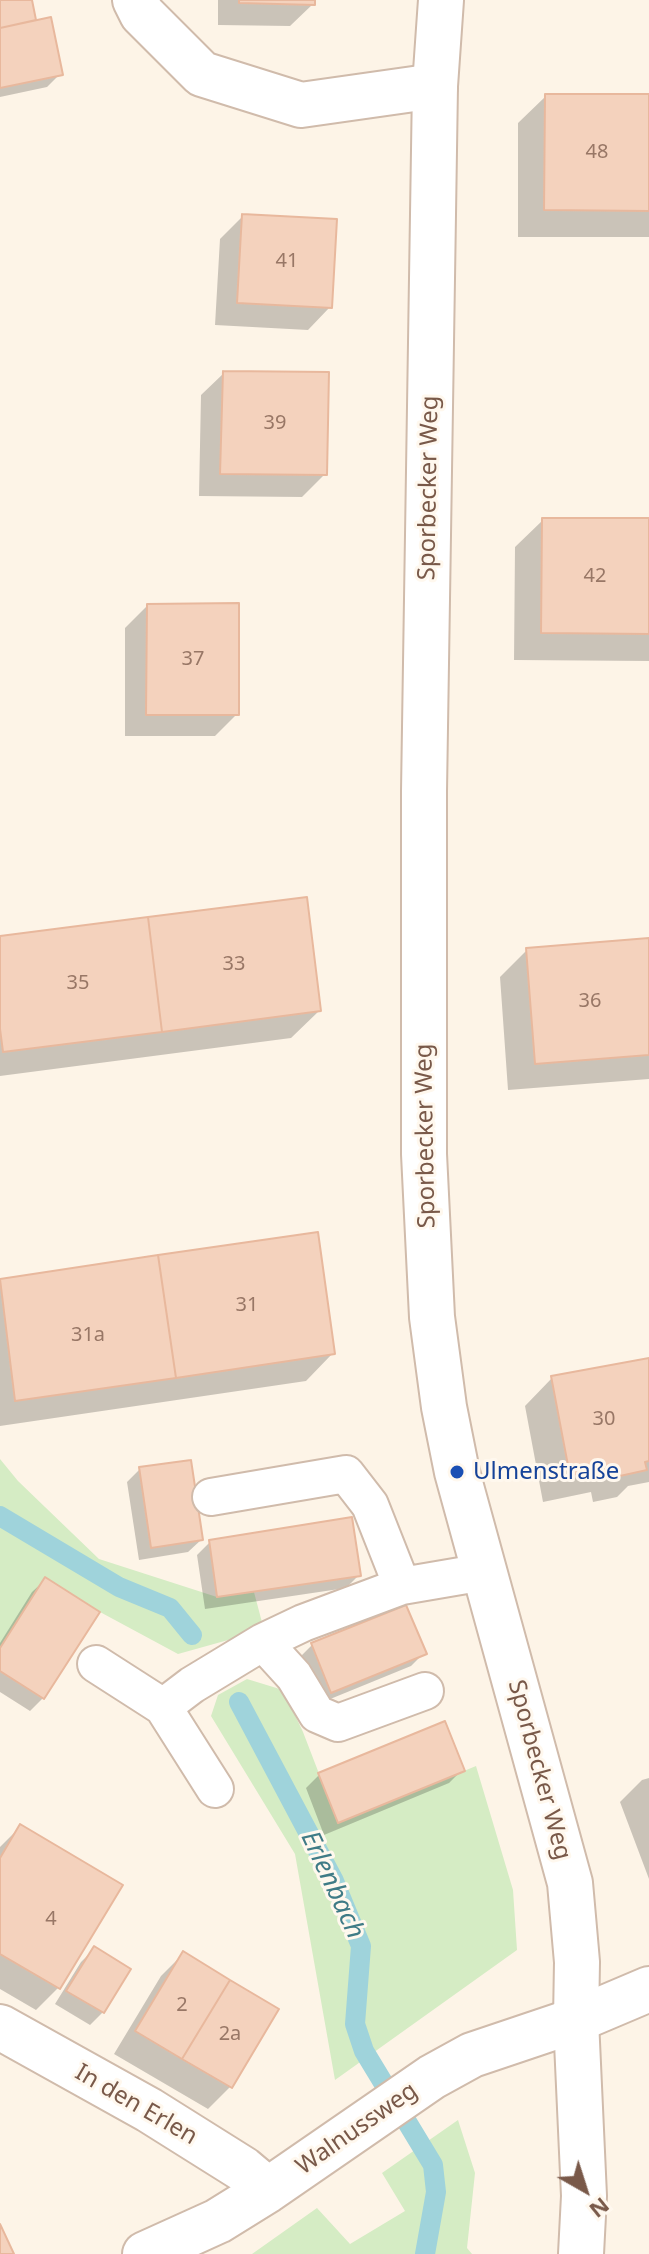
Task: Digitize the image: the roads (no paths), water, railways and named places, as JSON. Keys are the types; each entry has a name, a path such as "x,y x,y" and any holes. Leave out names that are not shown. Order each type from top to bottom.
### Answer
{"street":[{"path":"135,0 142,14 202,74 301,105 435,86"},
{"name":"Sporbecker Weg","path":"441,0 435,86 424,791 424,1154 432,1317 444,1407 457,1472 570,1883 577,1962 576,2020 584,2196 581,2254"},
{"path":"576,2020 649,1989"},
{"name":"Walnussweg","path":"145,2254 218,2221 432,2077 472,2055 576,2020"},
{"name":"In den Erlen","path":"0,2027 149,2110 243,2169 268,2190"}],"lane":[{"path":"211,1497 346,1474 370,1505 402,1586"},
{"path":"163,1707 192,1685 263,1642 303,1623 402,1586 484,1572"},
{"path":"263,1642 294,1676 317,1714 338,1723 425,1691"},
{"path":"96,1664 163,1707 215,1789"}],"waterway":[{"name":"Erlenbach","path":"0,1516 119,1587 170,1608 192,1635"},
{"name":"Erlenbach","path":"239,1702 334,1881 361,1946 355,2024 364,2051 433,2165 436,2192 425,2254"}],"place":[{"name":"Ulmenstraße","path":"457,1472"}]}
